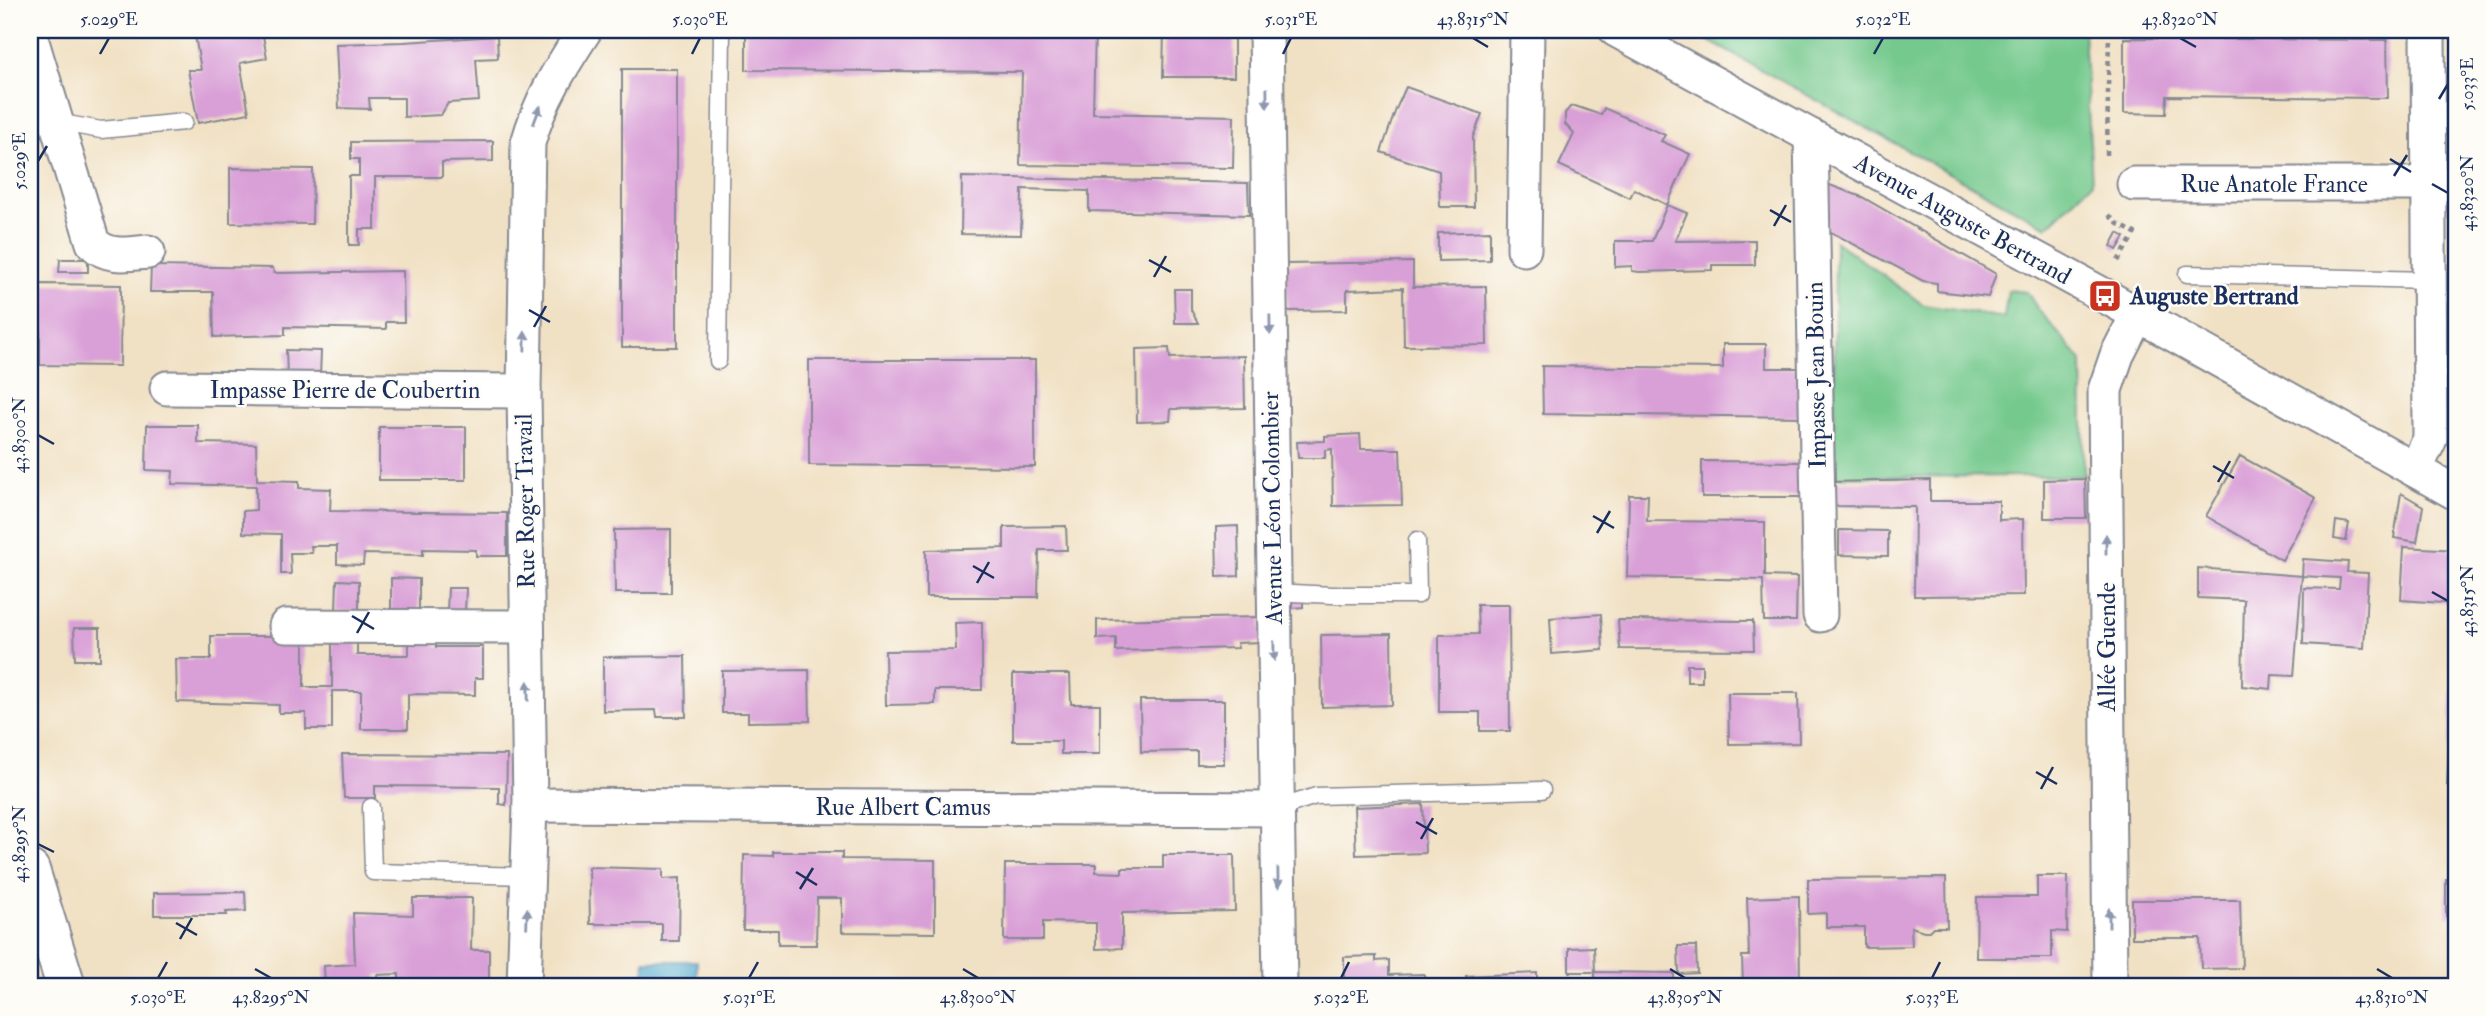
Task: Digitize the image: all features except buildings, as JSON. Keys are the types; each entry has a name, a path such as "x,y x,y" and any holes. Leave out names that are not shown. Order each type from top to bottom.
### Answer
{"main road":[{"path":"30,870 66,986"}],"street":[{"name":"Rue Roger Travail","path":"524,986 530,805 524,391 528,143 536,113 555,76 585,30"},
{"name":"Avenue Léon Colombier","path":"1266,30 1280,986"},
{"path":"1524,249 1527,30"},
{"name":"Avenue Auguste Bertrand","path":"1616,30 2138,314 2456,493"},
{"path":"2415,470 2430,439 2428,279 2443,185 2428,30"},
{"path":"30,35 93,243 98,248 115,254 148,252"},
{"name":"Impasse Jean Bouin","path":"1811,136 1820,615"},
{"name":"Rue Anatole France","path":"2134,184 2443,185"},
{"name":"Allée Guende","path":"2110,986 2105,390 2117,355 2138,314"},
{"name":"Impasse Pierre de Coubertin","path":"167,388 524,391"},
{"path":"286,626 527,627"},
{"name":"Rue Albert Camus","path":"530,805 1276,809"}],"lane":[{"path":"718,361 722,30"},
{"path":"56,122 101,130 184,122"},
{"path":"2187,274 2428,279"},
{"path":"1273,592 1332,596 1418,595 1417,540"},
{"path":"1276,809 1316,796 1542,790"},
{"path":"371,807 373,872 528,876"}],"path":[{"path":"2107,161 2109,30"},
{"path":"2106,213 2118,224 2135,233"}],"green space":[{"path":"1689,30 2084,30 2092,183 2047,227"},
{"path":"1835,241 1924,305 2004,318 2008,290 2027,292 2037,308 2082,361 2084,476 1834,477"}],"water":[{"path":"645,961 697,961 697,984 644,984"}],"place":[{"name":"Auguste Bertrand","path":"2105,296"}]}
